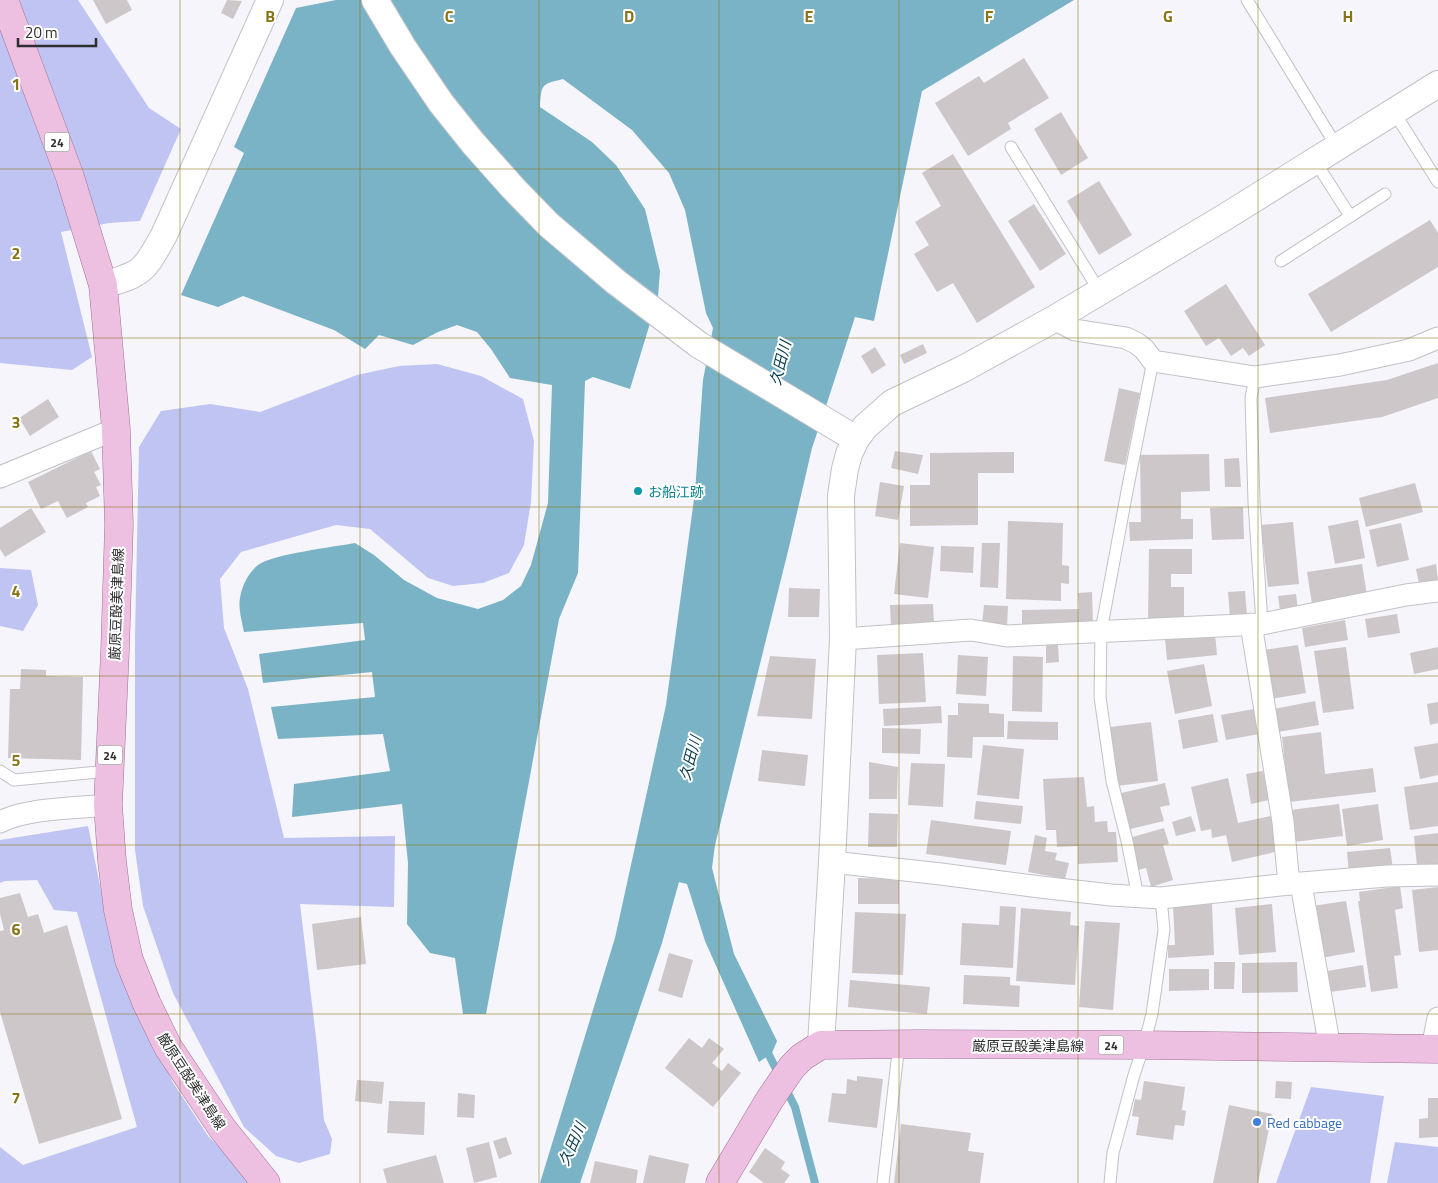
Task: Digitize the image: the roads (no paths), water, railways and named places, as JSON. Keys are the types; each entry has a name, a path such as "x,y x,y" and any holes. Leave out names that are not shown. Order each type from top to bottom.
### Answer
{"main road":[{"name":"厳原豆酘美津島線","path":"4,0 70,177 103,285 116,429 119,525 108,805 118,910 129,960 146,1004 168,1047 216,1120 266,1183"},
{"name":"厳原豆酘美津島線","path":"820,1045 1144,1045 1435,1049"},
{"path":"720,1183 770,1099 792,1067 802,1057 820,1045"}],"street":[{"path":"103,285 128,279 141,271 149,262 164,235 270,0"},
{"path":"375,0 403,47 441,103 473,143 549,225 616,282 699,345 856,439"},
{"path":"820,1045 832,862 843,639 841,495 844,469 856,439 865,427 892,403 963,369 1054,319 1315,162 1438,84"},
{"path":"1054,319 1075,330 1126,338 1136,342 1153,361 1255,377 1340,365 1409,350 1438,338"},
{"path":"0,477 116,429"},
{"path":"843,639 971,630 1007,636 1256,624 1397,596 1438,591"},
{"path":"1256,624 1283,822 1330,1048"},
{"path":"0,822 10,817 32,812 108,805"},
{"path":"832,862 1040,887 1161,898 1387,876 1438,875"},
{"path":"1435,1049 1438,1018"}],"lane":[{"path":"1247,0 1337,147"},
{"path":"1394,112 1438,182"},
{"path":"1010,147 1100,292"},
{"path":"1315,162 1350,216"},
{"path":"1281,261 1385,194"},
{"path":"1138,897 1127,841 1112,781 1100,697 1101,631 1153,361"},
{"path":"1255,377 1251,398 1256,624"},
{"path":"0,771 14,780 109,771"},
{"path":"1110,1183 1113,1153 1152,1014 1164,930 1161,898"},
{"path":"883,1183 898,1044"}],"water":[{"name":"久田川","path":"336,0 1074,0 922,91 874,321 855,317 812,448 715,845 712,868 734,954 777,1041 772,1053 759,1062 705,941 687,884 679,882 662,943 580,1183 540,1183 615,938 666,705 695,492 703,380 713,328 706,313 685,210 669,173 632,130 563,79 544,86 540,107 592,142 616,165 645,209 660,271 658,297 630,389 593,377 585,381 578,573 559,619 486,1014 463,1014 455,958 430,953 407,924 408,863 402,804 292,817 294,784 390,771 383,734 278,739 271,707 375,697 372,672 263,683 259,654 365,640 363,623 244,632 240,611 240,598 248,576 254,568 266,561 290,554 355,543 374,555 404,580 437,598 478,609 503,600 521,586 531,565 548,503 552,385 510,378 477,332 457,325 413,345 379,335 365,349 334,330 243,296 218,307 181,295 244,153 234,147 296,8"}],"waterway":[{"path":"765,1047 779,1075"},
{"path":"785,1087 795,1107 815,1183"}],"place":[{"name":"お船江跡","path":"638,491"},
{"name":"Red cabbage","path":"1257,1122"}]}
